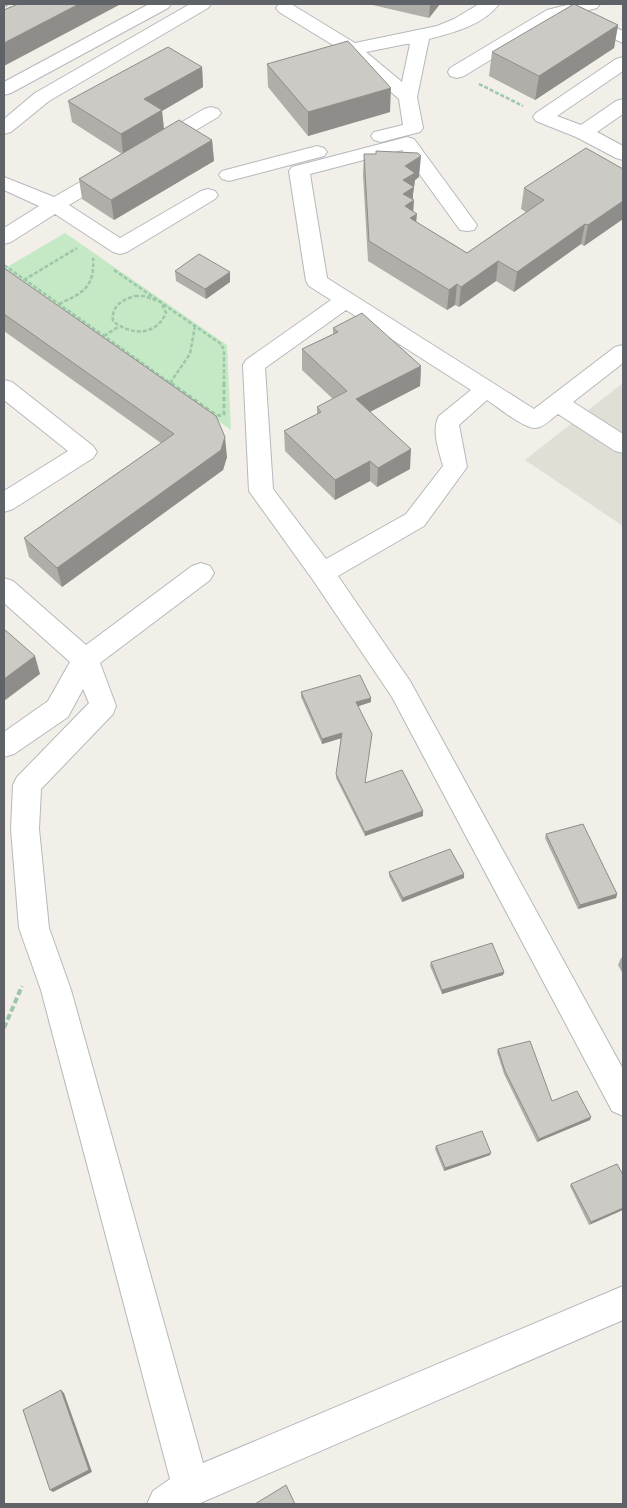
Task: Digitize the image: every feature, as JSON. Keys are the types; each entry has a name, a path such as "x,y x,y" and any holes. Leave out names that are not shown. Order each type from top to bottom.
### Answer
{"street":[{"path":"4,88 162,4"},
{"path":"4,128 42,97 202,4"},
{"path":"352,49 448,29 480,14 490,4"},
{"path":"457,72 553,14 591,4"},
{"path":"285,5 352,49 408,97"},
{"path":"568,10 623,38"},
{"path":"229,175 413,128 408,97 421,34"},
{"path":"543,117 623,63"},
{"path":"583,133 623,105"},
{"path":"4,237 211,113"},
{"path":"543,117 583,133 623,154"},
{"path":"467,225 407,143 299,171 317,281 535,420 623,352"},
{"path":"4,183 55,206 120,247 208,195"},
{"path":"345,300 254,365 261,492 322,573 402,689 623,1100"},
{"path":"4,388 85,452 4,504"},
{"path":"322,573 415,520 455,467 449,442 447,422 486,389"},
{"path":"557,403 623,445"},
{"path":"4,746 58,709 86,660 201,573"},
{"path":"4,588 86,660 103,706 26,785 25,830 34,928 56,990 178,1495 623,1303"}],"path":[{"path":"4,4 14,10"},
{"path":"9,12 20,7"},
{"path":"457,72 543,117"},
{"path":"24,280 80,246 37,216"},
{"path":"59,304 78,294 89,284 94,272 92,255 100,260"},
{"path":"4,265 216,415 224,414 223,348 219,342 107,265"},
{"path":"144,296 161,302 165,307 164,319 152,329 134,332 118,327 113,322 111,315 113,309 126,298 144,296"},
{"path":"170,383 190,354 195,326"},
{"path":"104,336 118,327"}],"shaded area":[{"path":"623,383 623,526 525,460"}],"green space":[{"path":"65,233 227,345 231,430 4,269"}],"building":[{"path":"18,4 79,4 4,43 4,10"},
{"path":"574,4 618,25 539,76 492,52"},
{"path":"348,41 391,88 308,112 267,64"},
{"path":"168,47 202,67 144,99 162,110 121,134 68,101"},
{"path":"179,120 212,140 111,200 79,179"},
{"path":"586,148 623,169 623,201 588,225 585,224 517,272 498,261 461,287 457,284 449,290 369,241 364,154 376,154 376,151 418,153 421,156 405,166 415,173 403,180 414,187 403,194 414,200 405,206 417,214 410,218 467,253 544,200 524,188"},
{"path":"199,254 230,272 205,289 175,271"},
{"path":"4,268 216,416 225,437 221,450 57,568 24,538 174,434 4,314"},
{"path":"362,313 421,366 356,399 411,449 378,468 370,461 335,480 284,431 321,412 317,407 347,391 302,349 338,332 333,328"},
{"path":"4,629 35,656 4,679"},
{"path":"360,675 371,698 356,702 372,734 365,783 402,770 423,811 365,832 336,774 342,733 322,739 301,692"},
{"path":"583,824 617,894 580,905 546,834"},
{"path":"450,849 464,874 403,898 389,872"},
{"path":"492,943 504,972 442,990 431,962"},
{"path":"530,1041 552,1101 577,1091 591,1117 539,1139 505,1071 498,1049"},
{"path":"482,1131 491,1153 445,1168 436,1146"},
{"path":"617,1164 623,1175 623,1208 591,1222 571,1184"},
{"path":"61,1390 89,1470 50,1490 23,1410"},
{"path":"286,1485 295,1504 255,1504"}]}
